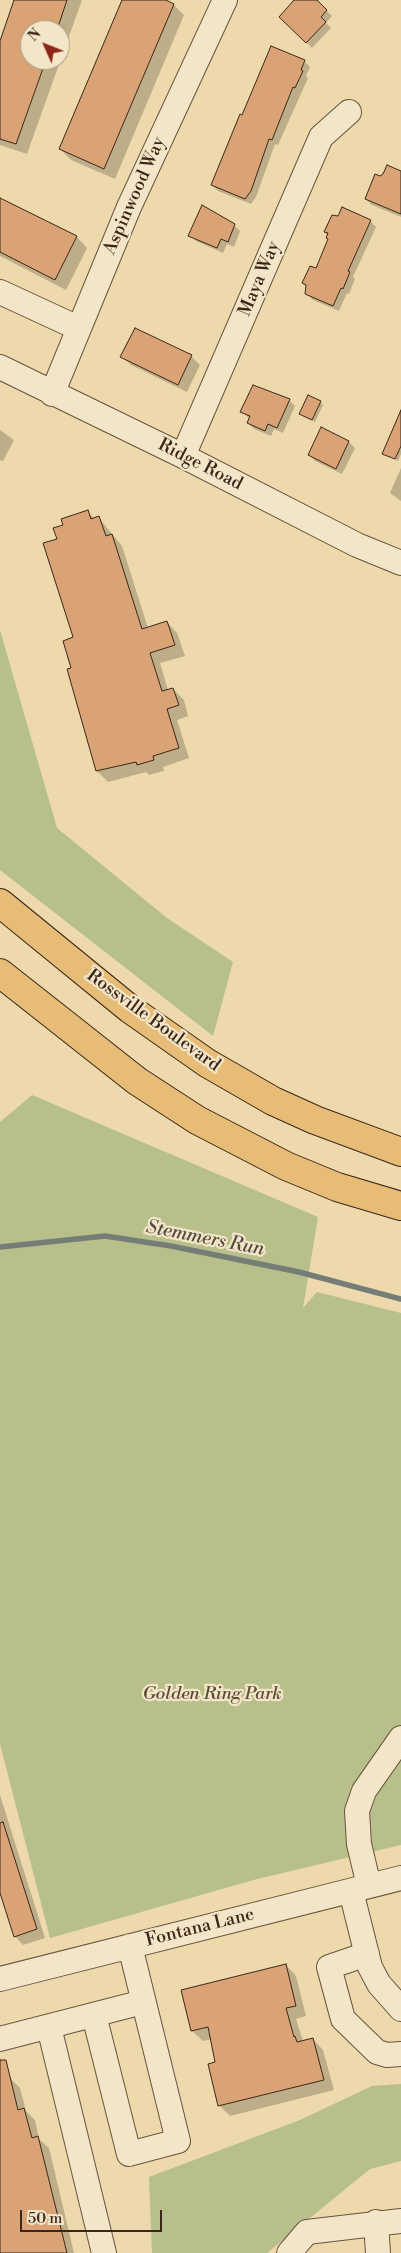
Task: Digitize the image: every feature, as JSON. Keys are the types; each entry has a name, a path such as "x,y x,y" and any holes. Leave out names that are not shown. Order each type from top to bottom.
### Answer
{"main road":[{"name":"Rossville Boulevard","path":"0,903 130,1008 207,1062 272,1101 315,1120 401,1152"},
{"path":"0,973 130,1076 197,1120 286,1166 337,1187 401,1206"}],"street":[{"name":"Aspinwood Way","path":"52,394 129,207 225,0"},
{"name":"Maya Way","path":"183,456 321,137 349,112"},
{"path":"0,292 78,328"},
{"name":"Ridge Road","path":"0,367 52,394 183,456 357,546 401,563"},
{"path":"401,1738 364,1791 357,1811 360,1888 366,1954 379,1984 401,2009"},
{"name":"Fontana Lane","path":"0,1979 401,1878"},
{"path":"94,2015 129,2154 178,2141 130,1946"},
{"path":"366,1954 329,1967 343,2019 377,2052 388,2055 401,2054"},
{"path":"0,2039 143,2002"},
{"path":"48,2027 104,2253"},
{"path":"289,2253 307,2232 376,2222 401,2221"},
{"path":"376,2222 378,2253"}],"green space":[{"path":"0,630 57,828 167,918 233,962 213,1036 0,870"},
{"name":"Golden Ring Park","path":"32,1095 318,1217 303,1308 317,1292 401,1313 401,1845 257,1879 50,1938 0,1744 0,1122"},
{"path":"401,2084 401,2161 370,2169 267,2253 152,2253 149,2177 300,2120 372,2086"}],"building":[{"path":"14,0 67,0 60,20 20,20 20,70 42,70 16,144 0,139 0,41"},
{"path":"122,0 166,0 174,4 104,169 59,149"},
{"path":"294,0 317,0 327,10 321,17 326,22 306,43 279,17"},
{"path":"271,46 305,60 301,70 303,71 295,88 293,87 272,140 269,139 251,191 245,199 211,185 240,114 242,115"},
{"path":"387,165 401,171 401,214 365,199 375,174 380,176 383,174"},
{"path":"0,198 77,236 55,280 0,252"},
{"path":"202,205 235,224 228,242 221,239 217,248 188,236"},
{"path":"342,207 371,220 348,271 350,272 343,289 341,288 333,306 305,294 306,285 302,283 310,266 316,268 328,239 326,238 328,233 324,232 332,215 338,216"},
{"path":"135,328 192,355 178,385 120,357"},
{"path":"253,385 290,399 277,428 268,424 265,431 247,423 250,416 240,412"},
{"path":"308,395 321,401 312,420 299,414"},
{"path":"401,410 401,446 395,459 382,454"},
{"path":"321,427 349,441 336,469 308,455"},
{"path":"88,510 91,519 99,516 106,536 112,534 142,629 167,621 175,645 150,653 162,691 173,688 179,705 167,709 179,748 153,756 154,760 137,765 136,762 96,771 67,669 71,668 63,641 73,637 43,543 57,539 53,528 63,525 61,519"},
{"path":"3,1822 37,1929 14,1937 0,1893 0,1823"},
{"path":"286,1964 296,2006 286,2008 294,2037 297,2042 313,2038 324,2080 218,2106 208,2064 215,2062 208,2027 191,2031 181,1990"},
{"path":"0,2060 6,2060 18,2110 24,2108 32,2138 38,2136 67,2253 0,2253"}],"waterway":[{"name":"Stemmers Run","path":"0,1247 105,1236 171,1246 299,1272 401,1299"}]}
